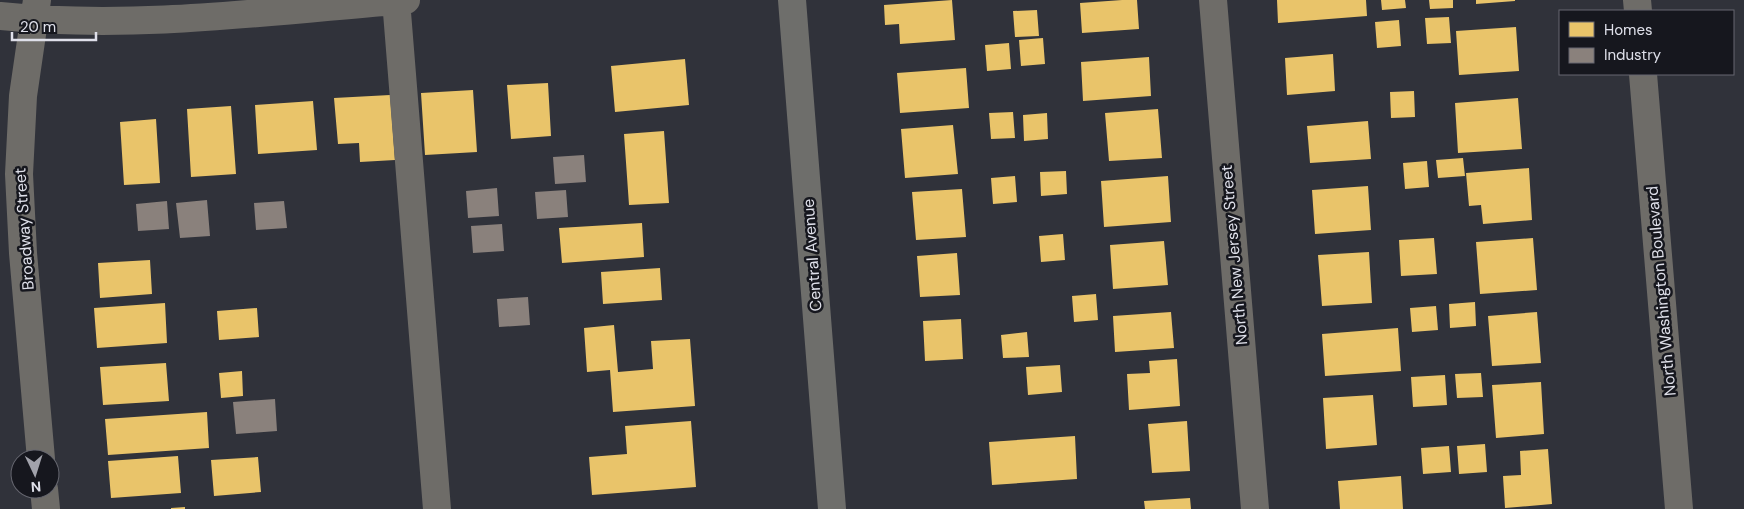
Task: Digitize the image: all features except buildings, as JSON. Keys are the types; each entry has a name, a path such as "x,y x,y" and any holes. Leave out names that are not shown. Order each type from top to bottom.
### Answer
{"main road":[{"name":"Central Avenue","path":"792,0 832,509"}],"street":[{"path":"0,16 35,10 167,20 399,0 437,509"},
{"name":"North New Jersey Street","path":"1213,0 1255,509"},
{"name":"Broadway Street","path":"35,10 23,96 19,174 23,253 41,449"},
{"name":"North Washington Boulevard","path":"1643,75 1679,509"}]}
